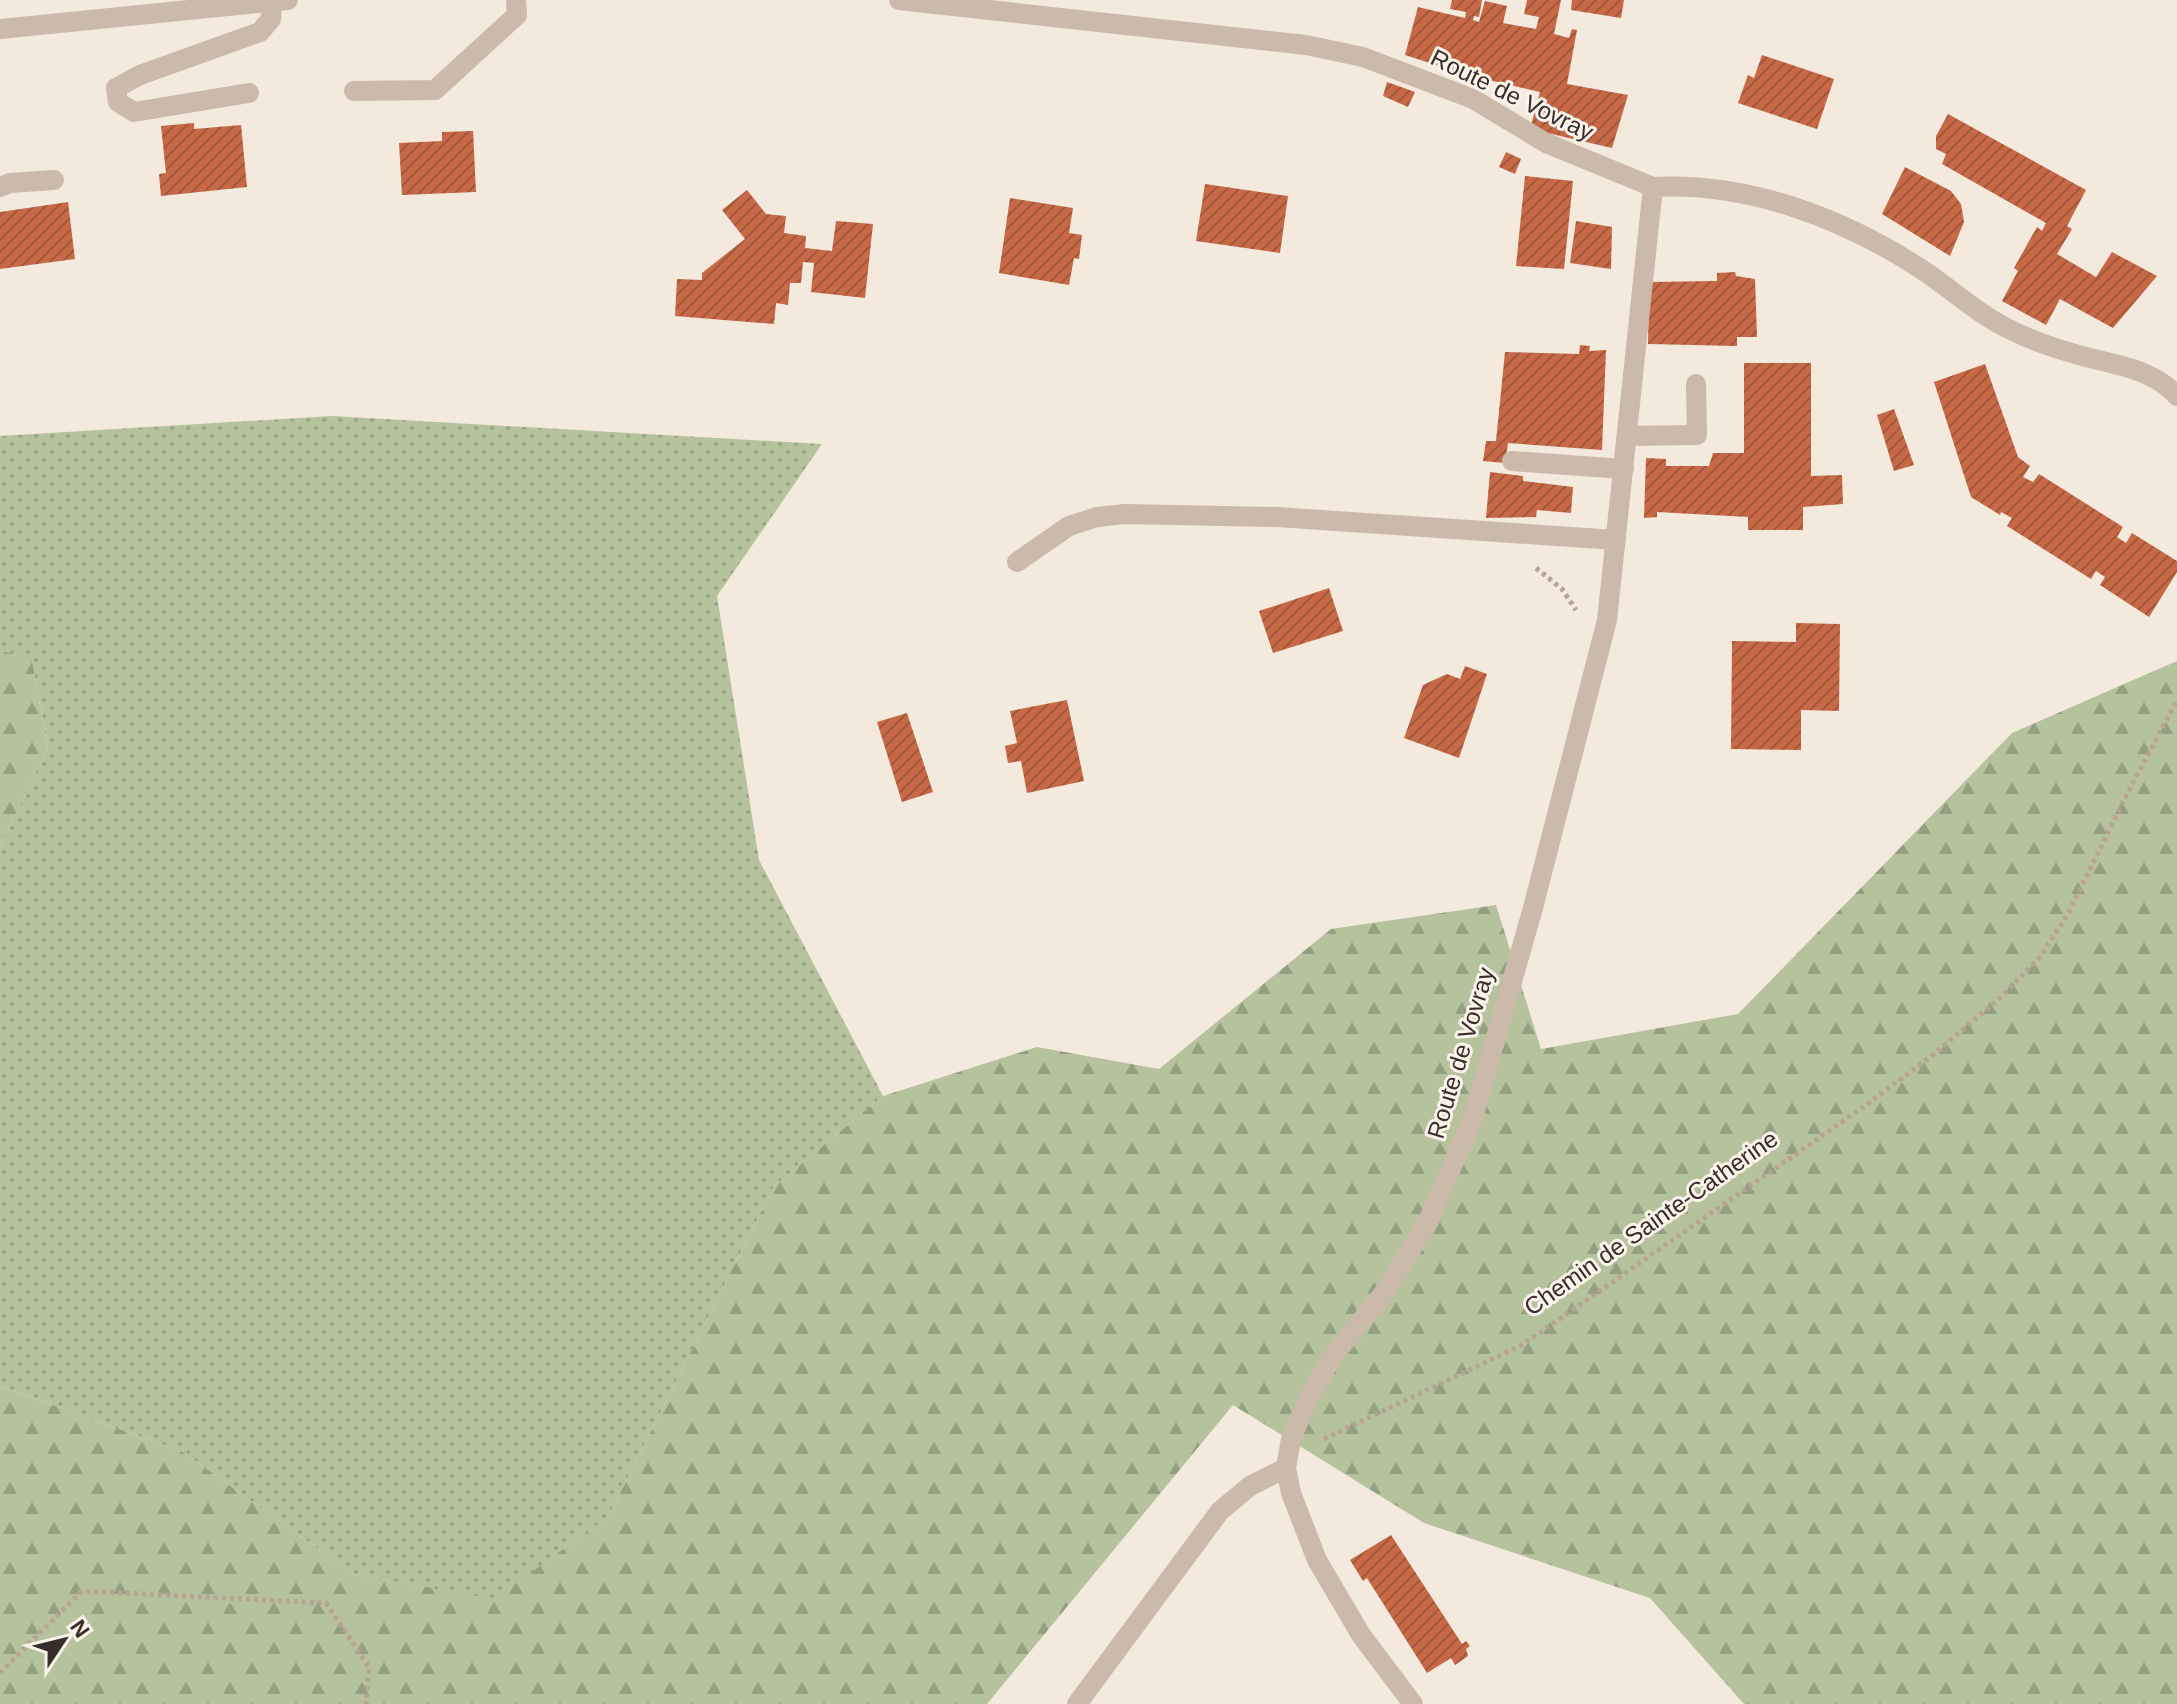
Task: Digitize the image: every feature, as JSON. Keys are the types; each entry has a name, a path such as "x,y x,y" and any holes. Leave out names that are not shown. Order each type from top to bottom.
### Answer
{"street":[{"path":"354,91 435,90 517,15 516,0"},
{"name":"Route de Vovray","path":"899,0 1292,43 1363,57 1473,99 1546,143 1653,187 1607,620 1533,908 1473,1118 1429,1219 1387,1289 1333,1356 1307,1401 1291,1439 1286,1468 1291,1493 1317,1560 1361,1635 1413,1704"},
{"path":"0,29 280,1"},
{"path":"249,93 134,112 118,102 116,88 140,75 260,32 280,1"},
{"path":"0,187 10,183 54,180"},
{"path":"1653,187 1690,185 1785,204 1840,223 1917,266 2008,329 2072,353 2151,374 2177,396"},
{"path":"1627,436 1697,435 1696,384"},
{"path":"1512,461 1624,469"},
{"path":"1017,562 1069,526 1097,517 1125,514 1277,517 1616,540"},
{"path":"1077,1704 1220,1511 1250,1486 1286,1468"}],"path":[{"path":"1535,567 1562,589 1599,652"},
{"name":"Chemin de Sainte-Catherine","path":"1286,1468 1306,1444 1332,1437 1522,1345 1859,1110 1929,1058 2000,998 2040,957 2069,912 2177,700"},
{"path":"0,1673 82,1591 326,1603 369,1667 366,1704"}],"green space":[{"path":"332,416 822,444 717,596 759,860 883,1096 774,1186 608,1517 494,1600 353,1574 183,1452 0,1386 0,846 48,748 32,662 0,650 0,436"},
{"path":"0,650 32,661 48,748 0,846"},
{"path":"2177,661 2177,1704 1744,1704 1650,1598 1424,1523 1233,1405 987,1704 0,1704 0,1386 183,1452 353,1574 494,1599 608,1517 774,1186 883,1096 1037,1047 1159,1069 1331,929 1496,905 1541,1049 1738,1014 2012,733"}],"building":[{"path":"1452,0 1482,0 1479,17 1474,16 1473,20 1479,22 1485,1 1507,6 1503,23 1536,29 1539,17 1524,14 1527,0 1561,0 1554,34 1569,38 1572,29 1577,30 1567,84 1628,95 1612,148 1530,129 1540,92 1467,75 1405,55 1418,7 1465,18 1466,12 1450,9"},
{"path":"1572,0 1624,0 1621,18 1571,10"},
{"path":"1762,55 1834,79 1817,129 1738,103 1748,75 1754,78"},
{"path":"1387,82 1415,92 1408,107 1383,96"},
{"path":"1948,114 2086,190 2067,226 2072,229 2057,254 2096,277 2112,252 2157,276 2113,328 2060,299 2046,325 2002,301 2018,271 2014,268 2037,227 2042,231 2046,223 1942,164 1946,154 1936,149 1936,136"},
{"path":"194,123 194,129 241,125 247,187 161,196 159,174 166,173 161,126"},
{"path":"473,131 476,192 402,195 399,143 442,141 442,132"},
{"path":"1506,152 1521,159 1515,174 1499,167"},
{"path":"1905,167 1951,191 1961,204 1964,222 1950,256 1882,214"},
{"path":"1525,176 1573,181 1564,269 1516,266"},
{"path":"1205,184 1288,196 1280,253 1196,241"},
{"path":"747,190 766,214 786,216 784,233 806,236 805,248 832,251 836,221 873,224 865,298 811,292 814,263 803,262 801,283 790,283 788,305 776,303 774,324 675,316 677,279 702,280 702,273 745,239 722,210"},
{"path":"1010,198 1073,208 1069,233 1082,235 1079,259 1074,258 1069,285 999,273"},
{"path":"68,202 75,259 0,269 0,212"},
{"path":"1576,221 1612,227 1611,269 1570,263"},
{"path":"1735,272 1736,276 1755,279 1757,337 1737,337 1737,346 1648,344 1649,282 1717,281 1717,273"},
{"path":"1580,345 1590,346 1589,351 1606,350 1602,450 1508,443 1505,463 1483,461 1486,441 1496,441 1505,352 1579,354"},
{"path":"1744,363 1811,363 1811,476 1842,475 1843,504 1803,507 1803,530 1748,530 1748,517 1657,512 1657,517 1644,518 1646,458 1666,459 1666,466 1709,466 1713,453 1744,453"},
{"path":"1985,364 2018,457 2030,466 2023,477 2033,482 2039,474 2123,527 2117,537 2126,543 2132,533 2177,561 2177,572 2149,617 2100,585 2105,577 2096,571 2091,579 2007,526 2012,518 2001,512 2000,515 1971,497 1934,382"},
{"path":"1894,409 1914,465 1894,471 1877,415"},
{"path":"1490,472 1523,476 1523,481 1573,487 1571,513 1537,510 1536,517 1486,518"},
{"path":"1329,588 1343,631 1273,653 1259,611"},
{"path":"1796,623 1840,624 1839,711 1801,710 1801,750 1731,749 1732,641 1796,642"},
{"path":"1465,666 1487,674 1459,758 1404,738 1423,685 1447,674 1460,679"},
{"path":"1067,700 1084,781 1027,793 1021,761 1008,763 1005,746 1017,743 1010,711"},
{"path":"907,713 933,792 902,802 877,722"},
{"path":"1391,1535 1462,1644 1466,1641 1470,1646 1466,1649 1468,1656 1455,1665 1451,1658 1427,1673 1367,1578 1363,1581 1350,1560"}]}
